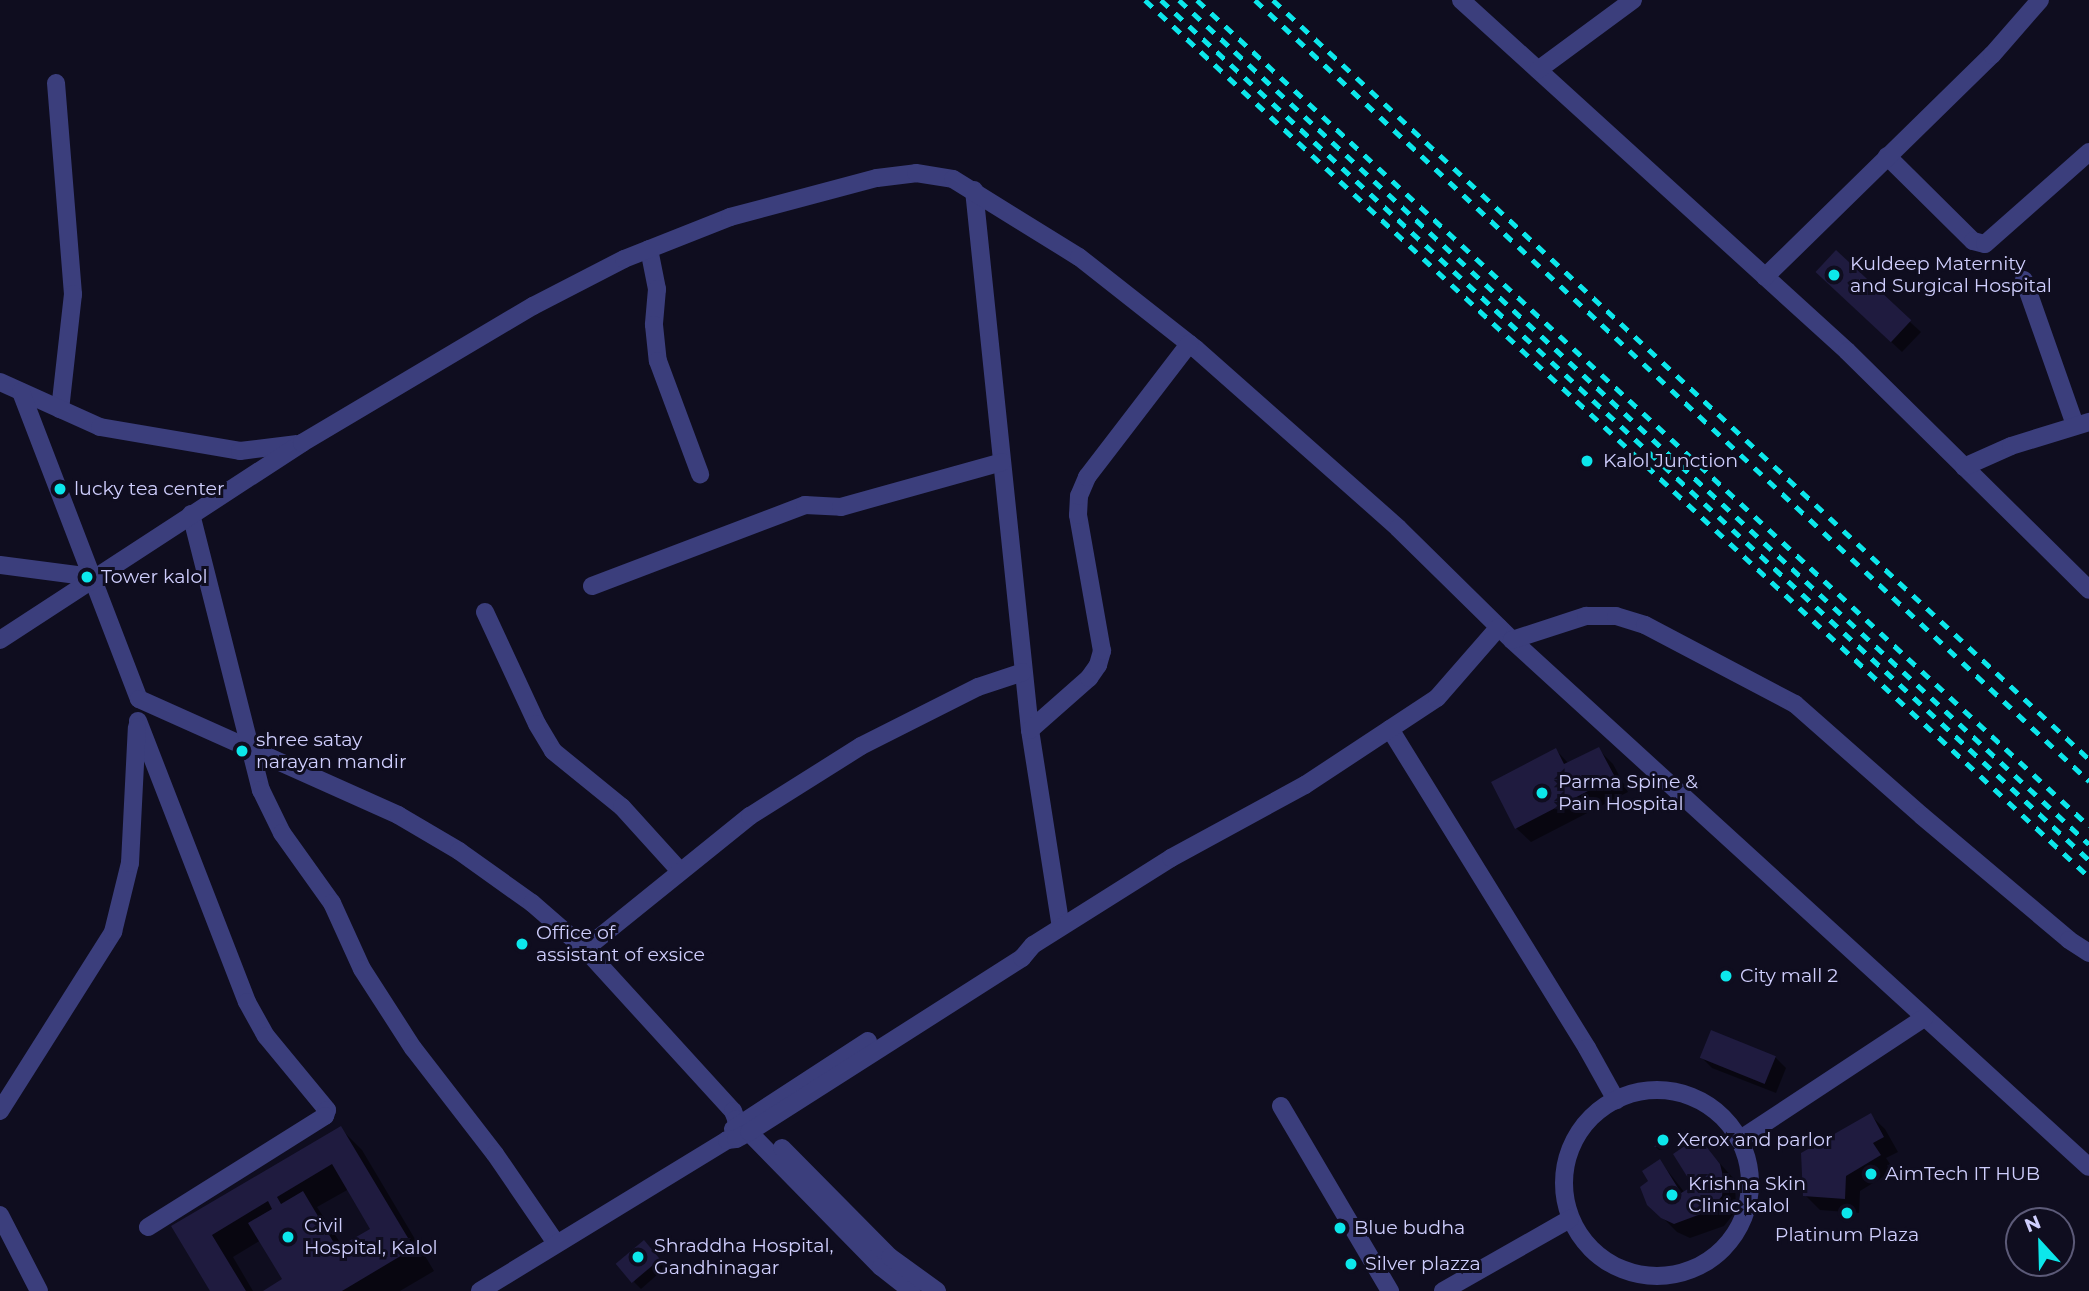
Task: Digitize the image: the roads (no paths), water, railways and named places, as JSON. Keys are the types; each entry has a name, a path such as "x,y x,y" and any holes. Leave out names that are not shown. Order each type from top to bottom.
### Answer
{"street":[{"path":"1461,0 1847,351 2089,590"},
{"path":"1538,69 1633,0"},
{"path":"1765,277 1992,55 2040,0"},
{"path":"56,83 73,294 60,409"},
{"path":"1887,156 1973,242 1985,244 2089,152"},
{"path":"0,640 302,443 533,306 649,249 730,218 896,175 934,175 953,179 1079,257 1189,344 1398,528 1513,640 1923,1018 2089,1167"},
{"path":"974,190 1023,673 1061,927"},
{"path":"649,249 657,289 654,325 658,360 700,474"},
{"path":"1964,467 2011,446 2082,423 2024,280"},
{"path":"1030,730 1089,678 1098,665 1102,651 1078,515 1079,496 1087,477 1189,344"},
{"path":"0,382 100,427 240,451 302,443"},
{"path":"0,1111 113,932 130,863 139,699 21,391"},
{"path":"592,586 805,505 841,507 1002,462"},
{"path":"191,514 261,790 282,833 332,903 362,969 413,1048 495,1154 556,1243"},
{"path":"0,565 92,578"},
{"path":"485,612 553,751 621,807 680,871"},
{"path":"1513,640 1586,616 1615,616 1645,625 1796,704 1922,816 2069,940 2089,953"},
{"path":"480,1291 727,1140 736,1139 746,1122 1022,958 1033,944 1171,858 1305,785 1437,698 1499,627"},
{"path":"585,949 750,816 862,746 978,687 1023,673"},
{"path":"139,699 398,815 459,850 532,903 585,949 881,1267 912,1291"},
{"path":"138,721 247,1002 266,1036 327,1110 325,1116 148,1227"},
{"path":"1390,729 1587,1048 1616,1100"},
{"path":"1739,1140 1923,1018"},
{"path":"1647,1091 1678,1093 1708,1105 1731,1126 1746,1154 1751,1185 1745,1217 1728,1244 1675,1283 1612,1266 1587,1246 1570,1219 1564,1198 1568,1154 1587,1123 1616,1100 1647,1091"},
{"path":"1282,1106 1390,1291"},
{"path":"746,1122 823,1186 890,1257 937,1291"},
{"path":"0,1216 39,1291"},
{"path":"1443,1291 1570,1219"}],"railway":[{"path":"1145,0 2089,877"},
{"path":"1161,0 2089,860"},
{"path":"1179,0 2089,844"},
{"path":"1197,0 2089,826"},
{"path":"1255,0 2089,781"},
{"path":"1273,0 2089,759"}],"place":[{"name":"Kuldeep Maternity and Surgical Hospital","path":"1834,275"},
{"name":"Kalol Junction","path":"1587,461"},
{"name":"lucky tea center","path":"60,489"},
{"name":"Tower kalol","path":"87,577"},
{"name":"shree satay narayan mandir","path":"242,751"},
{"name":"Parma Spine & Pain Hospital","path":"1542,793"},
{"name":"Office of assistant of exsice","path":"522,944"},
{"name":"City mall 2","path":"1726,976"},
{"name":"Xerox and parlor","path":"1663,1140"},
{"name":"AimTech IT HUB","path":"1871,1174"},
{"name":"Krishna Skin Clinic kalol","path":"1672,1195"},
{"name":"Platinum Plaza","path":"1847,1213"},
{"name":"Blue budha","path":"1340,1228"},
{"name":"Civil Hospital, Kalol","path":"288,1237"},
{"name":"Shraddha Hospital, Gandhinagar","path":"638,1257"},
{"name":"Silver plazza","path":"1351,1264"}]}
